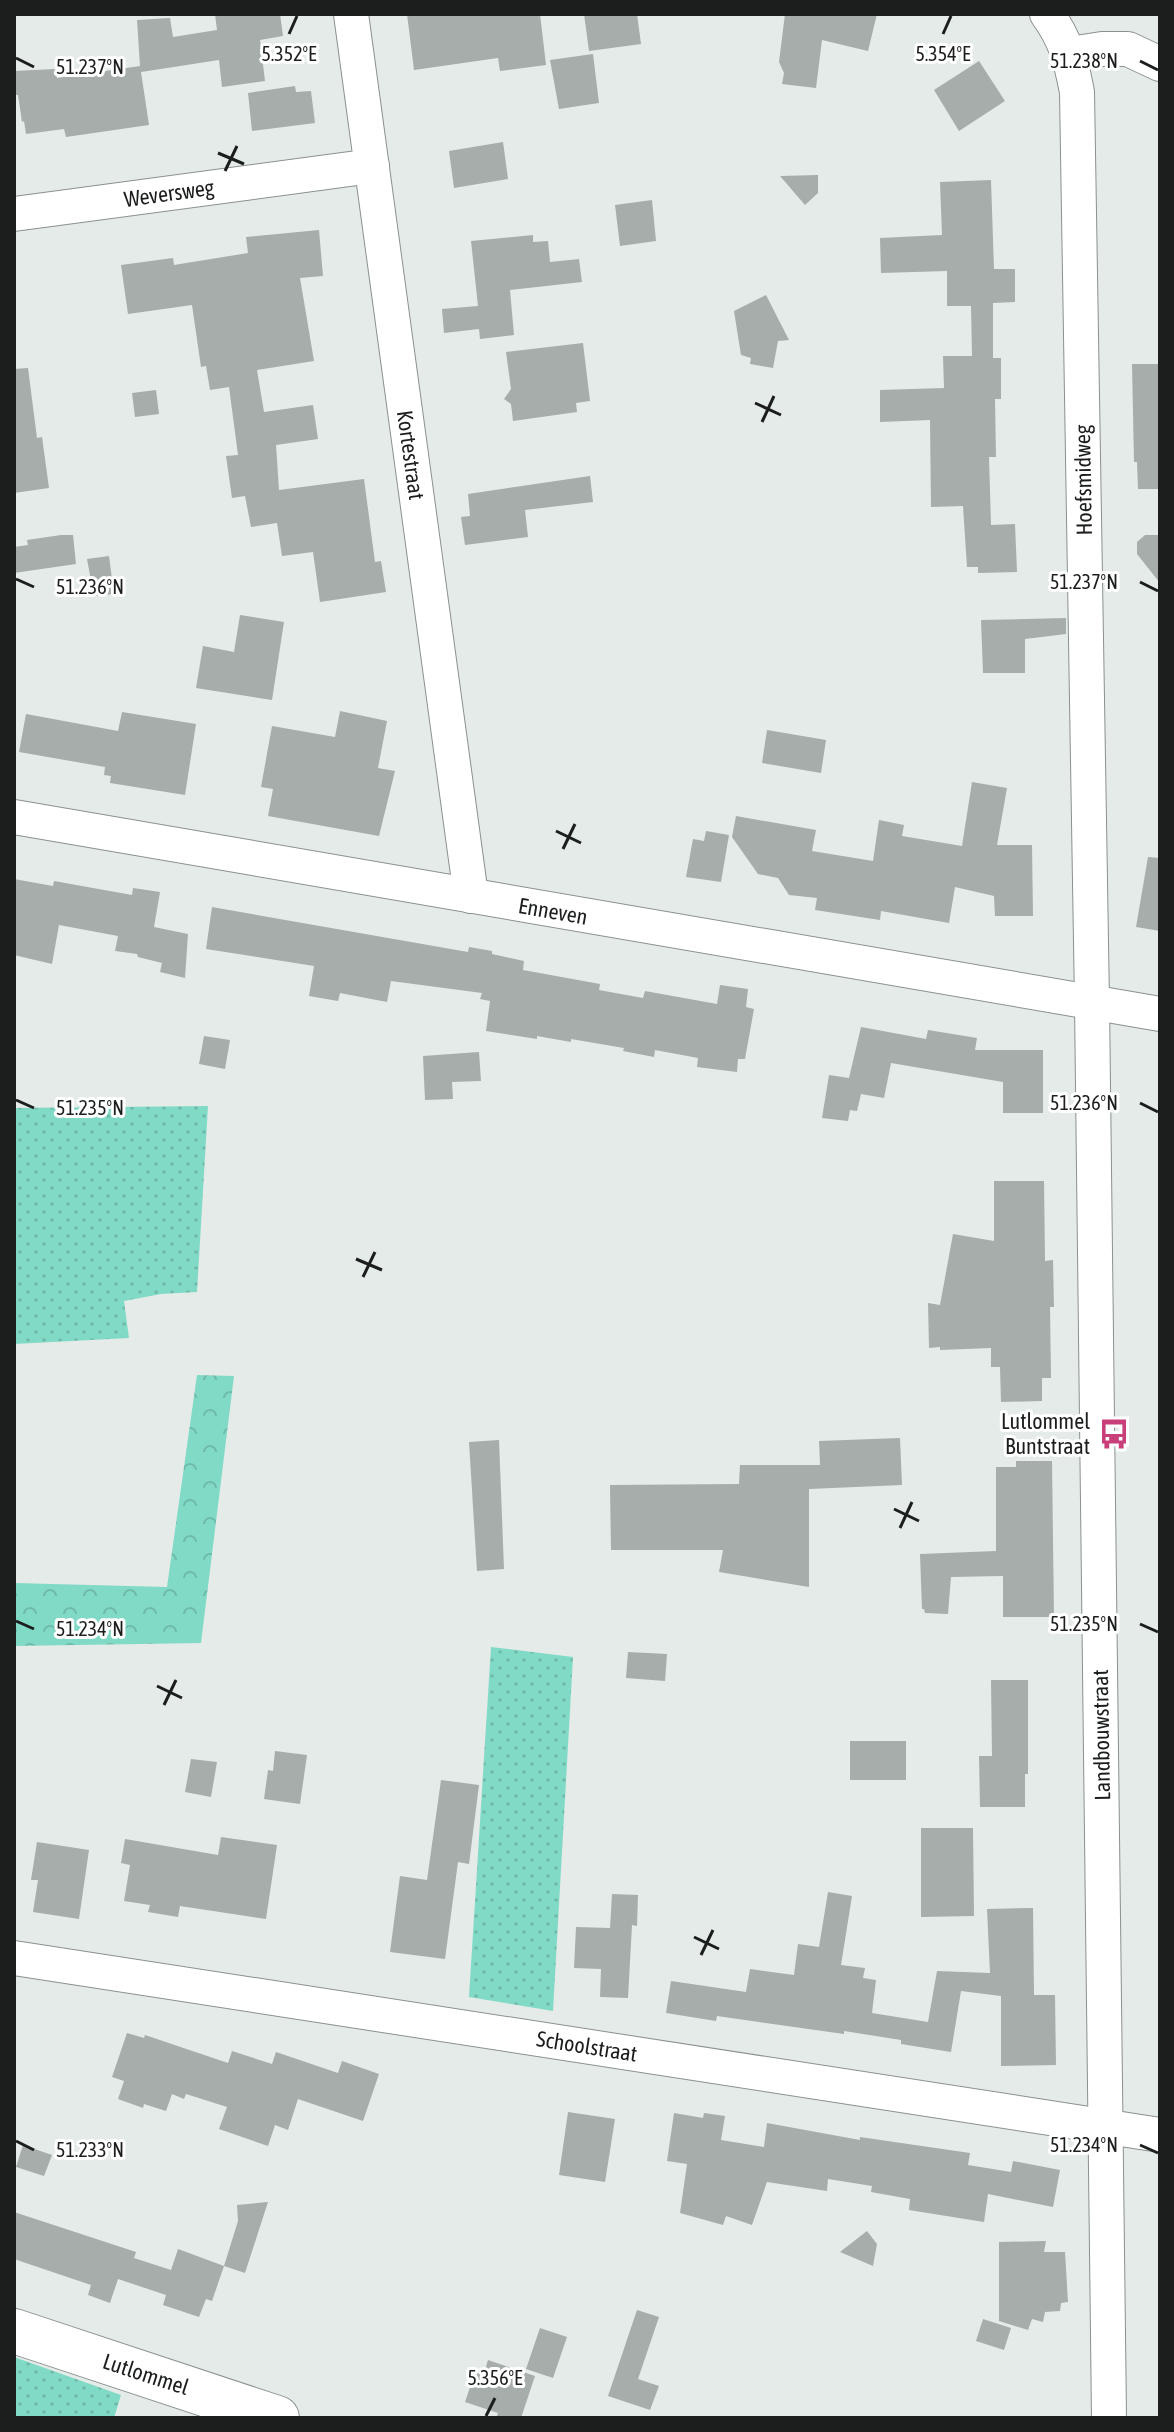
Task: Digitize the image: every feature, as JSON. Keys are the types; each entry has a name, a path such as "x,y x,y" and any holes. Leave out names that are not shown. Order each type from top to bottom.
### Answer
{"main road":[{"name":"Lutlommel","path":"14,2331 277,2418"}],"street":[{"name":"Kortestraat","path":"351,14 471,896"},
{"name":"Hoefsmidweg","path":"1047,14 1070,54 1077,92 1092,1003"},
{"path":"1070,54 1128,49 1160,64"},
{"name":"Weversweg","path":"14,214 372,166"},
{"name":"Enneven","path":"14,817 1160,1014"},
{"name":"Landbouwstraat","path":"1092,1003 1109,2418"},
{"name":"Schoolstraat","path":"14,1958 1160,2135"}],"green space":[{"path":"208,1106 197,1292 161,1294 124,1301 129,1338 14,1344 14,1108"},
{"path":"197,1375 234,1376 201,1643 14,1646 14,1583 167,1587"},
{"path":"491,1647 573,1657 553,2011 469,1997"},
{"path":"14,2357 121,2395 114,2418 14,2418"}],"building":[{"path":"215,14 280,14 283,36 260,40 265,81 222,87 219,60 141,72 149,125 66,137 64,129 26,134 18,95 14,95 14,71 55,69 57,78 140,66 137,20 170,18 173,37 217,30"},
{"path":"407,14 540,14 546,65 500,71 498,58 414,70"},
{"path":"584,14 637,14 641,44 589,51"},
{"path":"785,14 877,14 868,51 822,40 816,88 782,84 784,73 779,62"},
{"path":"593,54 599,103 559,109 550,60"},
{"path":"979,61 1005,101 959,131 934,90"},
{"path":"295,86 296,92 311,91 315,123 252,131 248,93"},
{"path":"503,142 508,179 454,188 449,151"},
{"path":"818,175 818,193 805,205 780,176"},
{"path":"991,180 994,269 1015,269 1015,302 993,303 993,358 1001,358 1001,399 995,399 996,457 989,457 991,525 1015,524 1017,572 978,573 978,567 967,567 963,506 931,507 930,420 880,422 880,390 944,388 943,356 972,356 971,306 947,306 947,271 881,273 880,238 942,235 940,182"},
{"path":"652,200 656,241 620,246 615,205"},
{"path":"319,230 323,276 300,278 314,361 257,370 264,412 313,405 318,439 276,445 279,490 364,479 375,562 381,561 386,592 320,602 313,552 282,556 277,523 251,527 245,496 232,498 226,456 238,455 229,387 210,390 206,366 201,367 192,305 128,314 121,265 173,258 174,265 248,253 246,237"},
{"path":"533,235 533,242 548,241 550,262 579,259 582,282 510,290 514,335 480,339 479,329 444,333 442,309 478,306 471,241"},
{"path":"766,295 789,340 778,341 773,368 750,364 751,358 741,355 734,311"},
{"path":"583,343 590,401 576,403 577,412 513,421 511,404 504,399 511,389 506,352"},
{"path":"1132,364 1160,364 1160,489 1138,489 1137,462 1134,462"},
{"path":"28,368 37,438 42,437 49,488 14,493 14,369"},
{"path":"156,390 159,414 135,417 132,393"},
{"path":"590,476 593,502 525,510 528,537 465,545 461,517 470,516 468,494"},
{"path":"73,535 76,564 14,573 14,547 28,545 27,540"},
{"path":"1145,535 1160,535 1160,583 1137,554 1137,542"},
{"path":"109,556 114,594 94,596 87,559"},
{"path":"240,615 284,622 272,700 196,688 203,646 234,652"},
{"path":"1066,618 1066,634 1025,639 1025,673 983,673 981,620"},
{"path":"340,711 387,721 378,768 395,771 379,836 268,816 273,789 261,787 272,726 335,737"},
{"path":"122,712 196,724 185,795 110,783 111,776 104,775 105,767 19,752 26,714 118,731"},
{"path":"767,730 826,740 821,773 762,763"},
{"path":"972,782 1007,788 997,845 1032,845 1033,916 995,916 994,896 955,887 949,923 881,911 880,920 815,910 817,898 789,895 778,878 758,874 732,837 736,816 816,830 812,851 873,861 879,820 904,825 902,836 962,846"},
{"path":"706,831 729,835 721,882 686,877 693,839 704,841"},
{"path":"1148,857 1160,858 1160,931 1136,927"},
{"path":"14,879 53,886 54,881 132,895 133,888 160,892 154,927 188,934 185,978 160,972 162,963 138,957 137,954 115,951 118,936 59,925 52,964 14,955"},
{"path":"212,907 468,952 469,947 492,951 492,954 524,961 523,970 600,984 599,990 643,998 645,991 717,1004 720,985 748,989 746,1007 754,1009 745,1059 738,1059 737,1072 697,1067 698,1058 655,1050 654,1057 623,1051 624,1048 571,1039 571,1042 537,1036 537,1039 486,1031 490,1001 480,999 482,993 391,981 387,1002 340,993 338,1001 309,996 314,966 206,949"},
{"path":"861,1027 926,1039 928,1030 977,1038 975,1050 1043,1050 1043,1113 1003,1113 1003,1082 891,1063 884,1098 861,1094 857,1111 850,1110 848,1121 822,1118 829,1075 849,1078"},
{"path":"204,1036 230,1040 225,1069 199,1064"},
{"path":"479,1052 481,1081 452,1082 453,1099 425,1100 423,1056"},
{"path":"994,1181 1044,1181 1045,1261 1053,1260 1054,1307 1050,1307 1051,1378 1042,1378 1042,1401 1001,1402 1000,1367 991,1367 991,1348 929,1348 928,1303 940,1305 953,1234 994,1241"},
{"path":"900,1438 902,1485 809,1489 809,1587 719,1572 723,1550 611,1550 610,1485 739,1484 740,1465 820,1465 819,1441"},
{"path":"499,1440 504,1569 477,1571 469,1442"},
{"path":"1016,1461 1052,1461 1054,1617 1003,1617 1003,1576 951,1577 948,1614 925,1613 922,1609 920,1554 996,1551 996,1467 1016,1467"},
{"path":"628,1652 667,1654 665,1681 626,1678"},
{"path":"991,1680 1028,1680 1025,1807 980,1807 979,1756 992,1756"},
{"path":"850,1741 906,1741 906,1780 850,1780"},
{"path":"275,1751 307,1755 300,1804 264,1799 268,1770 273,1771"},
{"path":"191,1759 217,1762 211,1797 185,1792"},
{"path":"441,1780 479,1785 469,1864 458,1862 445,1959 390,1952 400,1876 427,1880"},
{"path":"921,1828 973,1828 974,1916 921,1917"},
{"path":"221,1837 277,1845 266,1919 180,1906 178,1917 148,1912 150,1905 124,1901 130,1865 121,1863 125,1839 218,1855"},
{"path":"37,1842 89,1850 79,1919 33,1912 38,1880 31,1880"},
{"path":"828,1892 852,1896 841,1965 865,1968 863,1978 876,1980 872,2013 928,2022 937,1971 990,1973 987,1909 1033,1908 1034,1995 1055,1995 1056,2065 1001,2066 1001,1996 961,1991 951,2052 844,2031 844,2034 717,2016 716,2021 666,2013 671,1981 746,1992 750,1969 794,1975 798,1944 819,1947"},
{"path":"612,1894 638,1895 637,1926 632,1925 628,1998 600,1997 601,1969 574,1968 576,1927 610,1928"},
{"path":"127,2033 144,2038 145,2035 228,2063 232,2051 272,2064 276,2052 338,2073 342,2061 379,2074 363,2121 298,2099 288,2130 275,2125 268,2146 219,2129 227,2107 186,2094 184,2099 172,2094 166,2111 144,2104 143,2108 118,2099 124,2081 112,2077"},
{"path":"568,2112 615,2119 605,2182 559,2175"},
{"path":"674,2113 703,2118 704,2113 725,2116 721,2140 764,2147 767,2123 860,2140 860,2137 970,2153 968,2165 1011,2172 1013,2161 1060,2170 1053,2207 988,2194 984,2222 909,2210 910,2199 871,2192 872,2186 828,2179 827,2191 767,2182 752,2225 726,2216 723,2225 680,2213 687,2164 667,2161"},
{"path":"23,2145 52,2155 44,2176 16,2167"},
{"path":"268,2202 245,2273 224,2266 238,2221 237,2205"},
{"path":"14,2212 136,2252 134,2258 171,2270 178,2249 224,2266 212,2301 206,2299 199,2317 163,2305 166,2295 118,2279 110,2303 88,2295 91,2285 14,2259"},
{"path":"867,2231 877,2244 873,2266 840,2252"},
{"path":"1046,2241 1044,2252 1065,2252 1068,2302 1061,2303 1060,2311 1045,2312 1043,2322 1032,2319 1028,2330 999,2321 999,2242"},
{"path":"637,2310 659,2317 638,2379 659,2386 650,2410 608,2396"},
{"path":"983,2319 1011,2328 1004,2350 976,2341"},
{"path":"540,2328 567,2337 553,2378 526,2369"},
{"path":"488,2360 535,2376 521,2418 496,2418 498,2413 465,2402 476,2370 484,2373"}],"place":[{"name":"Lutlommel Buntstraat","path":"1114,1434"}]}
